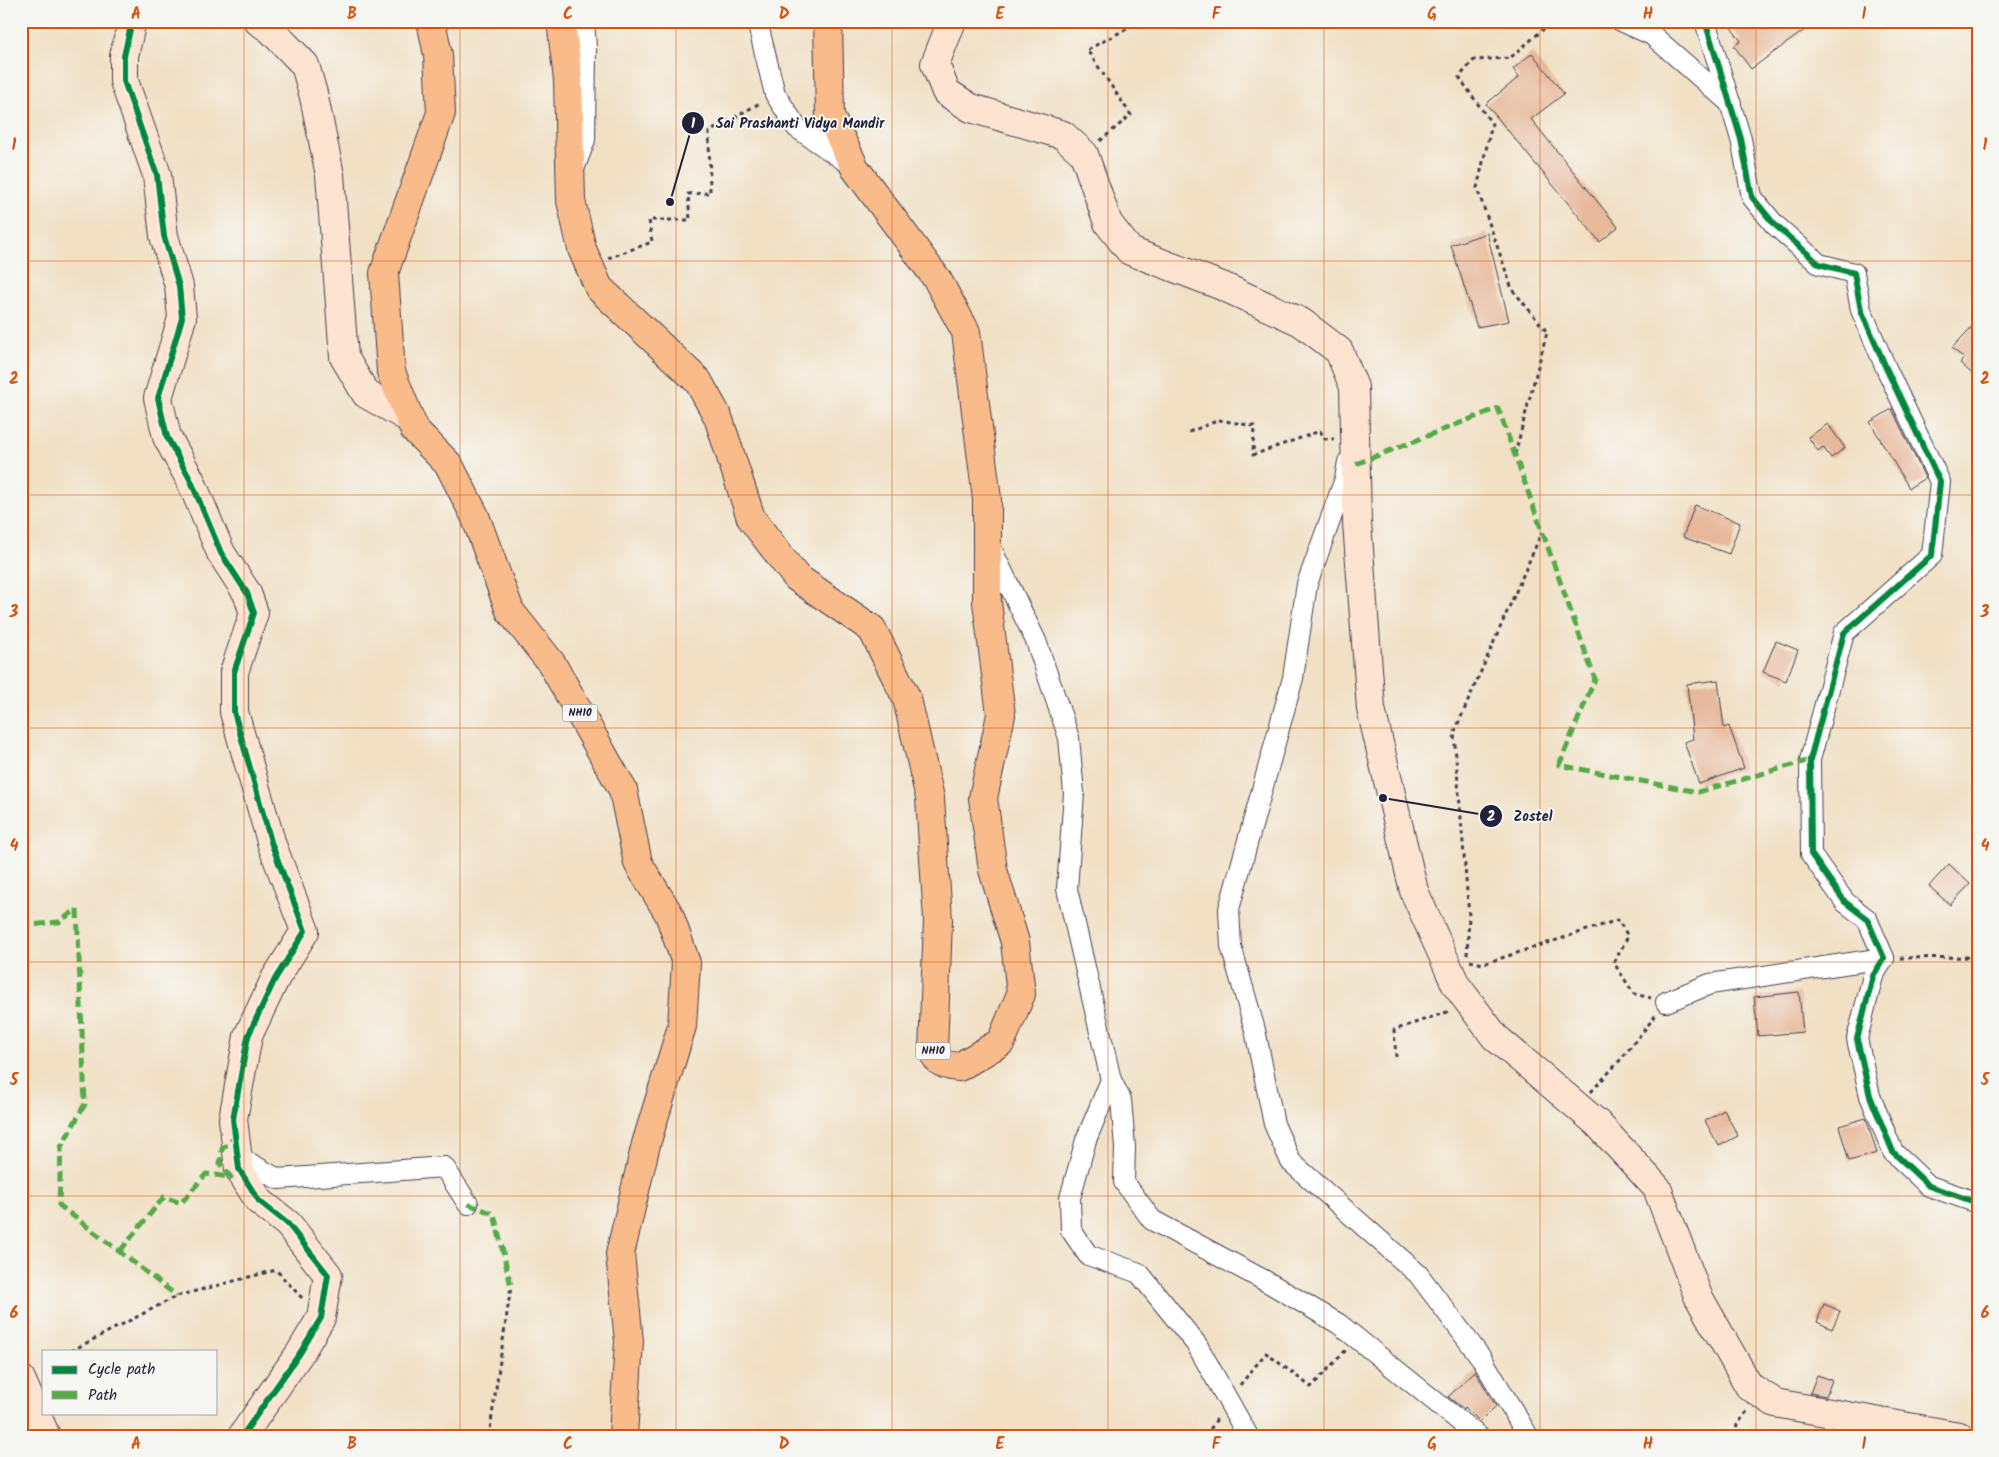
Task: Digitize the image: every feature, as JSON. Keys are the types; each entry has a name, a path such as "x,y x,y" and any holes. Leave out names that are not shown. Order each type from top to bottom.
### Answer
{"highway":[{"name":"NH10","path":"431,21 438,55 441,112 384,273 391,372 414,428 449,466 475,516 510,611 552,664 623,790 638,864 669,914 686,963 682,1026 646,1144 620,1254 629,1342 623,1436"},
{"name":"NH10","path":"561,21 568,80 571,202 582,249 599,288 698,381 718,417 750,518 796,576 872,629 907,699 930,798 938,920 933,1051 935,1058 942,1064 959,1067 1000,1042 1020,994 1014,942 993,870 983,798 1000,715 993,636 987,602 987,499 966,332 937,280 855,168 830,116 828,21"}],"street":[{"path":"132,21 124,56 124,81 157,175 164,236 179,286 181,310 179,327 158,398 167,437 190,481 221,553 247,593 254,613 234,672 234,712 272,845 306,931 275,979 248,1036 233,1119 239,1169 259,1201 288,1224 328,1275 321,1318 300,1353 242,1436"},
{"path":"258,21 270,29 305,65 314,97 330,175 344,357 366,394 410,419"},
{"path":"571,178 585,140 586,48 584,21"},
{"path":"757,21 775,94 797,128 855,168"},
{"path":"952,21 935,64 946,92 971,108 1062,135 1084,154 1108,223 1130,251 1222,286 1300,322 1340,351 1354,387 1357,523 1371,709 1414,891 1456,985 1495,1037 1597,1123 1658,1188 1698,1296 1749,1386 1775,1403 1959,1436"},
{"path":"1621,21 1652,35 1731,104"},
{"path":"1705,21 1731,104 1752,197 1774,224 1819,264 1854,273 1861,310 1940,482 1932,555 1844,633 1810,760 1811,854 1845,902 1867,919 1884,958"},
{"path":"1356,411 1345,479 1307,584 1293,678 1229,909 1231,946 1255,1030 1274,1124 1291,1162 1418,1274 1482,1359 1528,1436"},
{"path":"987,539 1036,641 1070,738 1074,793 1067,889 1111,1080 1121,1100 1126,1147 1124,1182 1152,1220 1271,1284 1339,1324 1478,1436"},
{"path":"1666,1002 1710,984 1884,958"},
{"path":"1884,958 1873,976 1857,1039 1870,1096 1894,1152 1930,1186 1978,1203"},
{"path":"1111,1080 1086,1140 1070,1198 1071,1230 1088,1255 1139,1273 1197,1345 1248,1436"},
{"path":"237,1156 278,1179 444,1167 468,1204"},
{"path":"21,1379 46,1436"}],"path":[{"path":"1084,154 1131,115 1087,50 1141,21"},
{"path":"1515,454 1547,332 1512,289 1477,188 1492,124 1459,77 1474,60 1510,58 1553,21"},
{"path":"589,264 652,242 649,220 690,220 688,194 710,193 709,132 775,94"},
{"path":"1189,432 1219,420 1254,426 1253,455 1320,431 1325,440 1338,438"},
{"path":"1542,532 1454,733 1469,916 1467,960 1483,964 1618,920 1628,936 1614,963 1634,994 1666,1002 1622,1058 1577,1106"},
{"path":"1884,958 1974,957 1978,952"},
{"path":"1396,1057 1394,1030 1470,1004"},
{"path":"73,1350 177,1296 276,1270 321,1318"},
{"path":"489,1436 511,1286"},
{"path":"1228,1401 1266,1353 1311,1387 1357,1339"},
{"path":"1735,1436 1737,1425 1760,1393"}],"building":[{"path":"1726,21 1817,21 1751,69 1734,46 1741,41"},
{"path":"1532,53 1564,94 1531,119 1618,227 1600,242 1486,104 1519,77 1513,69"},
{"path":"1487,233 1509,321 1477,327 1451,245"},
{"path":"1978,320 1978,379 1960,363 1964,358 1952,348"},
{"path":"1892,409 1925,478 1909,488 1870,422"},
{"path":"1828,424 1845,448 1831,458 1823,447 1818,451 1808,437"},
{"path":"1695,505 1740,523 1729,554 1683,537"},
{"path":"1776,641 1798,650 1786,681 1763,672"},
{"path":"1718,680 1724,728 1729,726 1744,768 1699,784 1684,742 1693,739 1687,684"},
{"path":"1949,864 1970,884 1950,905 1929,886"},
{"path":"1799,992 1803,1032 1758,1036 1754,997"},
{"path":"1724,1110 1738,1136 1719,1146 1705,1121"},
{"path":"1866,1118 1877,1153 1849,1161 1839,1126"},
{"path":"1824,1304 1840,1311 1832,1329 1817,1322"},
{"path":"1475,1371 1496,1406 1480,1422 1465,1407 1464,1409 1448,1397"},
{"path":"1817,1375 1832,1380 1826,1396 1810,1393"}],"marked path":[{"path":"1356,464 1498,408 1595,679 1559,765 1698,792 1810,760"},
{"path":"77,909 85,1104 61,1147 59,1205 177,1296"},
{"path":"21,926 59,922 77,909"},
{"path":"120,1251 164,1197 181,1203 206,1174 231,1177 220,1164 222,1149 235,1137"},
{"path":"468,1204 494,1214 511,1286"}],"cycle path":[{"path":"132,21 124,56 124,81 157,175 164,236 179,286 182,318 158,398 167,437 191,481 221,553 247,593 254,613 234,672 234,712 272,845 305,931 275,979 248,1036 233,1119 239,1169 259,1201 288,1224 328,1275 321,1318 300,1353 242,1436"},
{"path":"1705,21 1741,139 1752,197 1774,224 1819,264 1854,273 1861,310 1940,482 1932,555 1844,633 1810,760 1811,854 1845,902 1867,919 1884,958 1873,976 1857,1039 1870,1096 1893,1152 1929,1186 1978,1203"}],"place":[{"name":"Sai Prashanti Vidya Mandir","path":"670,202"},
{"name":"Zostel","path":"1383,798"}]}
